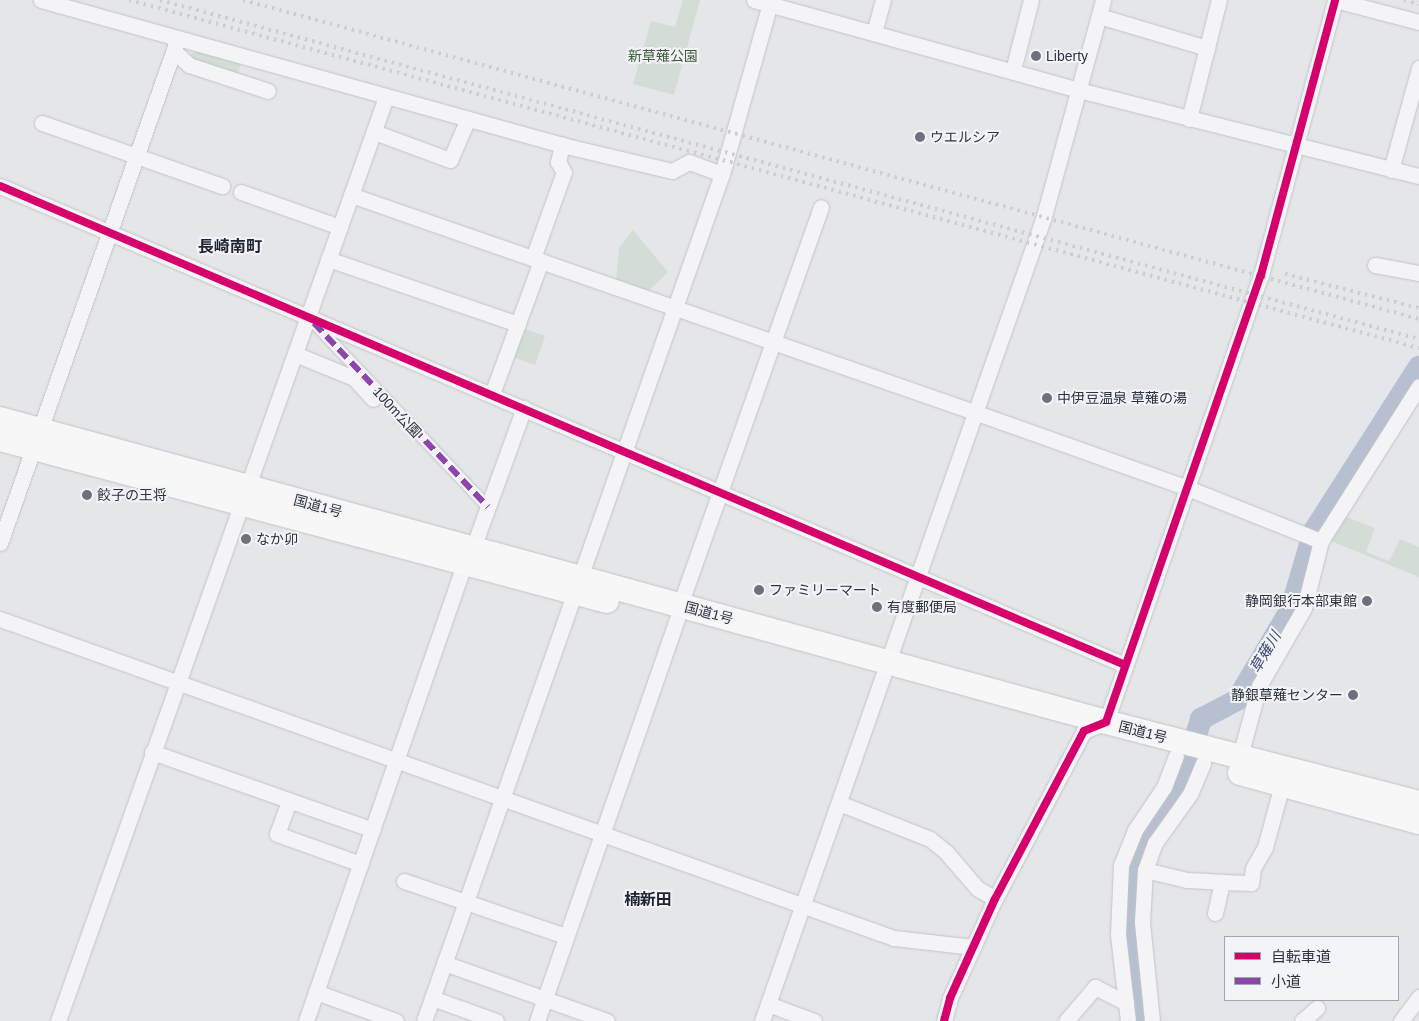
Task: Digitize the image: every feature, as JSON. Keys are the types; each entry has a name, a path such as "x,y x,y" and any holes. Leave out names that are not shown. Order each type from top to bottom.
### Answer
{"highway":[{"name":"国道1号","path":"0,419 38,439 886,669 1106,722 1419,803"},
{"name":"国道1号","path":"0,439 38,439"},
{"name":"国道1号","path":"886,669 1084,732 1419,822"}],"street":[{"path":"41,0 176,45 386,97 562,144 672,171 689,162 722,174"},
{"path":"754,0 771,2 874,33 1189,120 1296,148 1419,176"},
{"path":"874,33 883,0"},
{"path":"1013,70 1031,0"},
{"path":"762,1021 977,413 1044,216 1104,0"},
{"path":"1189,120 1219,0"},
{"path":"944,1021 973,947 995,899 1084,732 1106,722 1185,487 1261,275 1335,0 1419,22"},
{"path":"424,1021 465,902 504,800 623,450 722,174 771,2"},
{"path":"1099,16 1207,48"},
{"path":"176,45 189,65 268,91"},
{"path":"0,544 176,45"},
{"path":"1391,170 1419,68"},
{"path":"58,1021 176,684 386,97"},
{"path":"374,132 450,160 468,119"},
{"path":"42,123 222,186"},
{"path":"492,394 518,324 564,172 558,162 562,144"},
{"path":"0,186 1125,665"},
{"path":"241,192 340,227"},
{"path":"351,195 674,306 1185,487 1321,541"},
{"path":"537,1021 821,207"},
{"path":"328,259 518,324"},
{"path":"1375,265 1419,273"},
{"name":"100m公園","path":"308,316 488,506"},
{"path":"295,354 354,378 372,399"},
{"path":"1240,756 1259,686 1304,608 1321,541 1419,386"},
{"path":"306,1021 469,555 524,408"},
{"path":"0,619 176,684 894,938 973,947"},
{"path":"152,752 373,830"},
{"path":"1128,1021 1118,934 1121,865 1135,830 1161,794 1176,756"},
{"path":"1152,1021 1142,922 1145,870 1155,842 1190,794 1203,763"},
{"path":"1145,870 1188,880 1251,883 1253,868 1265,847 1282,785"},
{"path":"289,801 277,834 361,864"},
{"path":"839,803 930,839 946,852 977,888 995,899"},
{"path":"404,881 566,936"},
{"path":"1216,913 1222,882"},
{"path":"444,963 607,1021"},
{"path":"1066,1021 1095,987 1126,1003"},
{"path":"316,992 396,1021"},
{"path":"1402,1021 1419,997"},
{"path":"432,998 496,1021"},
{"path":"768,1004 814,1021"},
{"path":"1302,1021 1317,1008"}],"green space":[{"name":"新草薙公園","path":"683,0 700,0 674,95 633,84 651,21 675,27"},
{"path":"198,51 242,61 237,76 194,62 189,55"},
{"path":"633,230 668,272 646,293 616,281 619,248"},
{"path":"522,328 545,336 535,365 512,357"},
{"path":"1339,514 1375,528 1366,552 1389,561 1400,539 1419,547 1419,577 1326,539"}],"waterway":[{"name":"草薙川","path":"1140,1021 1130,910 1132,874 1145,836 1169,803 1184,775 1201,719 1237,700 1291,609 1314,531 1419,367"}],"railway":[{"path":"129,0 1419,348"},
{"path":"160,0 1419,339"},
{"path":"243,0 1419,319"},
{"path":"1404,0 1419,4"},
{"path":"1285,274 1419,308"}],"marked path":[{"path":"314,323 488,507"}],"cycle path":[{"path":"944,1021 950,998 995,899 1084,731 1106,722 1261,275 1335,0"},
{"path":"0,186 1125,665"}],"place":[{"name":"Liberty","path":"1036,56"},
{"name":"ウエルシア","path":"920,137"},
{"name":"中伊豆温泉 草薙の湯","path":"1047,398"},
{"name":"餃子の王将","path":"87,495"},
{"name":"なか卯","path":"246,539"},
{"name":"ファミリーマート","path":"759,590"},
{"name":"静岡銀行本部東館","path":"1367,601"},
{"name":"有度郵便局","path":"877,607"},
{"name":"静銀草薙センター","path":"1353,695"}],"district":[{"name":"長崎南町","path":"230,247"},
{"name":"楠新田","path":"648,900"}]}
